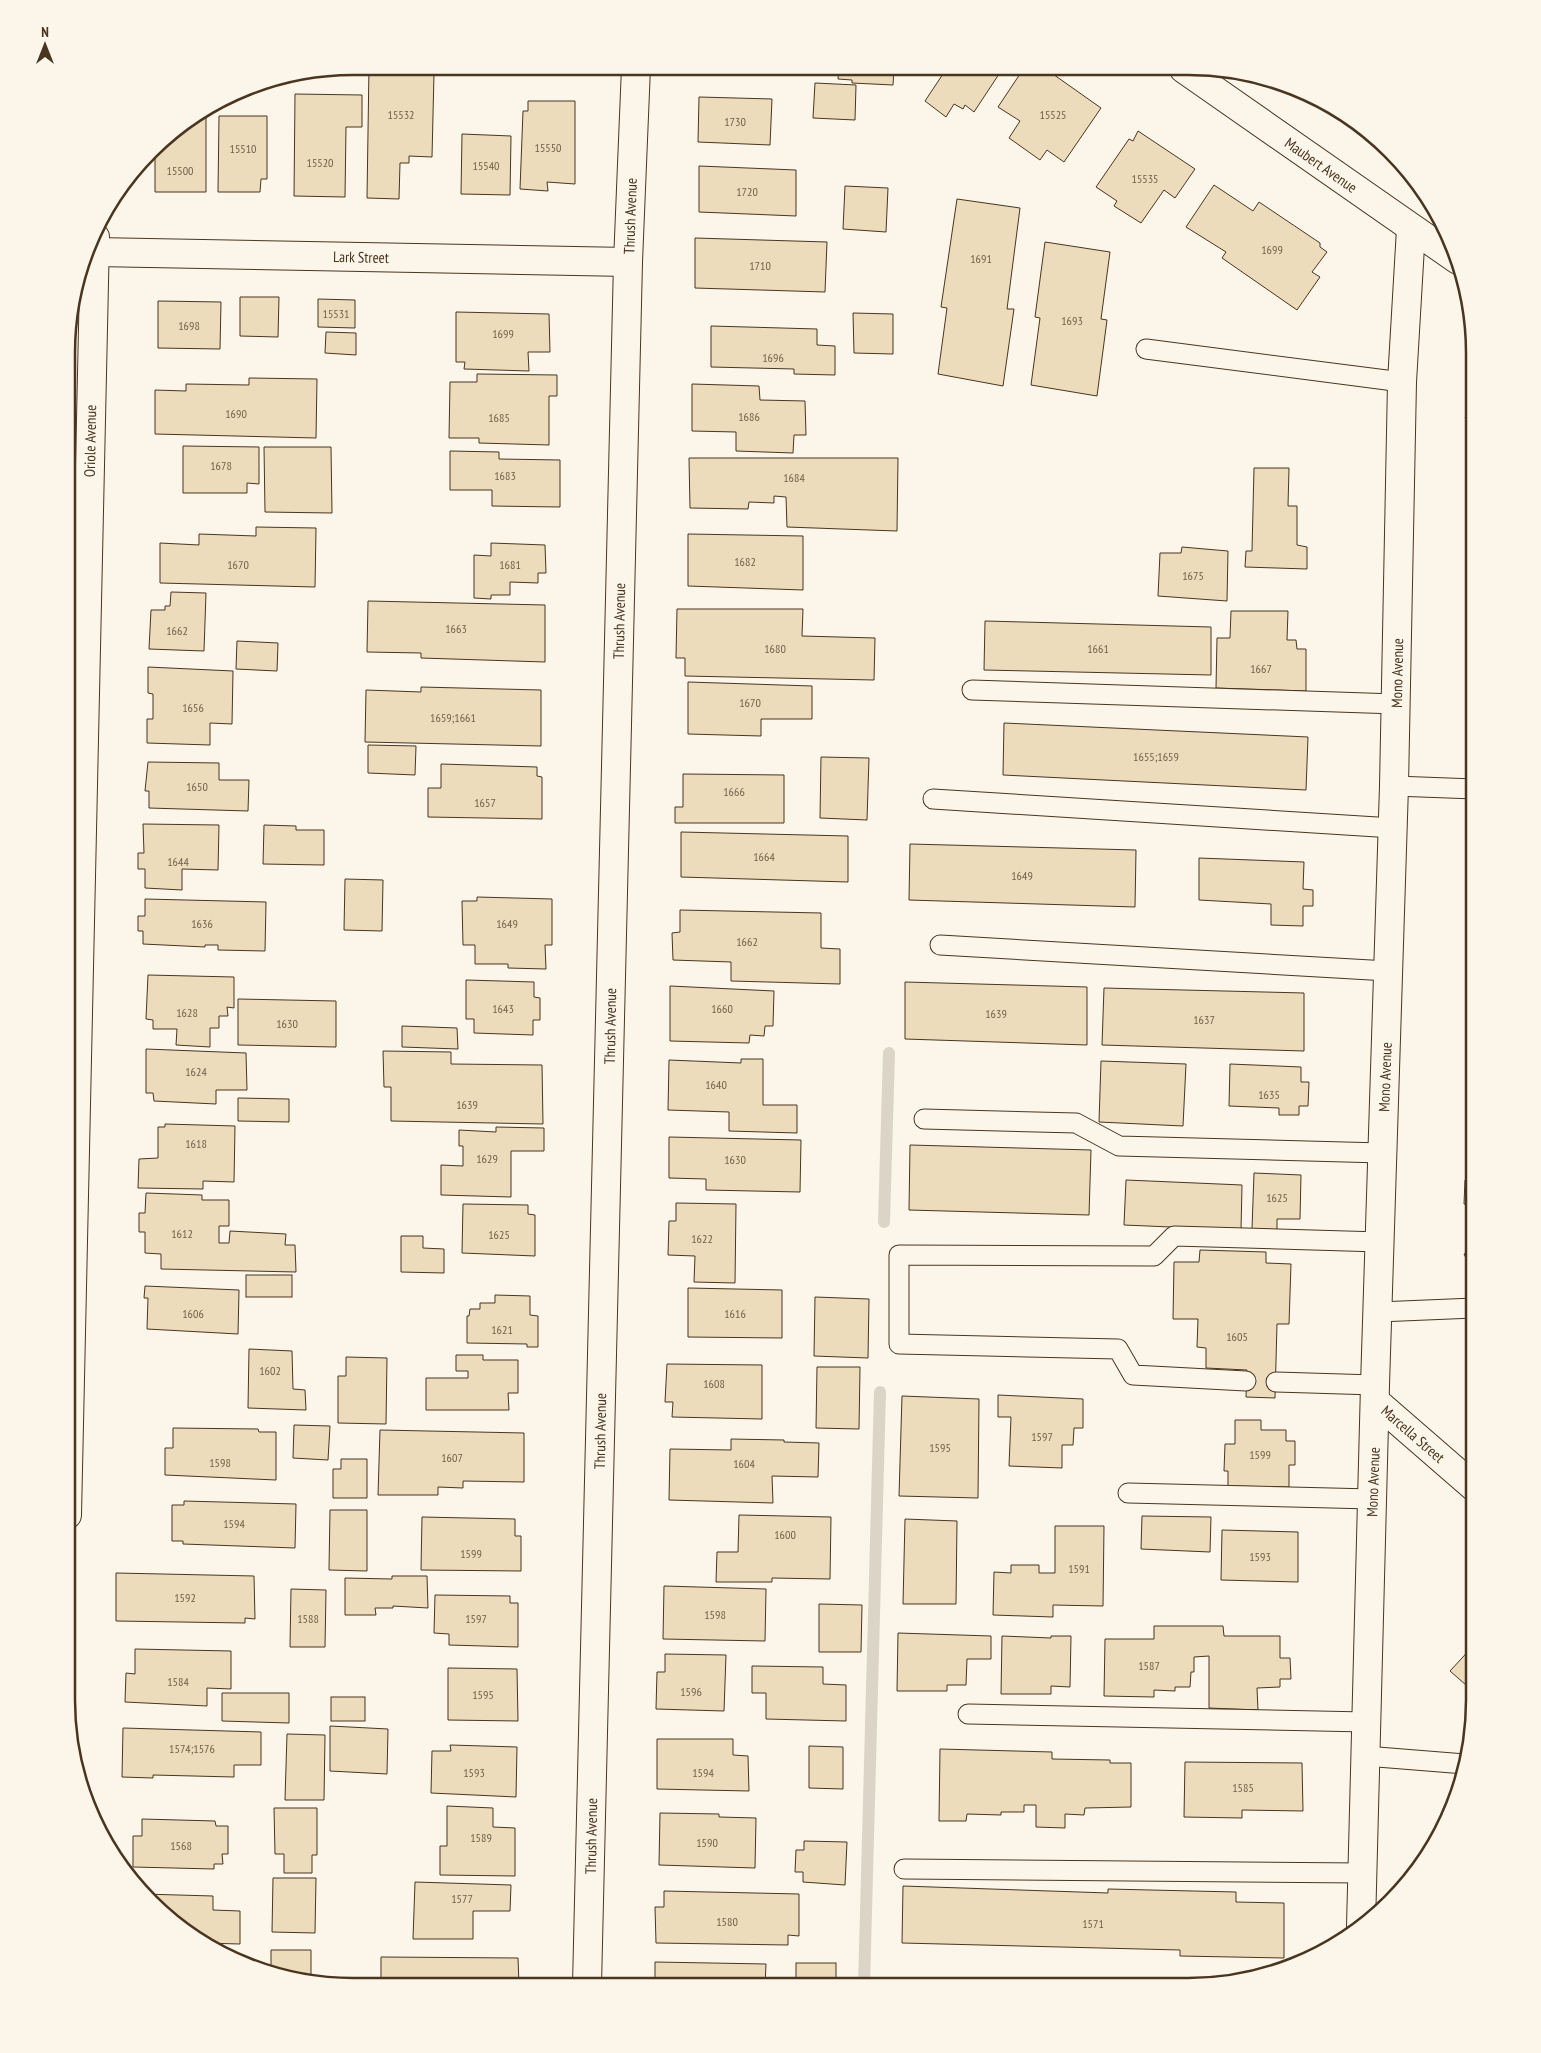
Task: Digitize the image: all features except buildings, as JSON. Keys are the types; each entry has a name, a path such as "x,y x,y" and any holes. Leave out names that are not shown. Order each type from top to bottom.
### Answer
{"street":[{"name":"Thrush Avenue","path":"587,1978 628,262 636,75"},
{"name":"Maubert Avenue","path":"1193,75 1447,253"},
{"name":"Mono Avenue","path":"1361,1917 1394,786 1402,382 1411,229"},
{"name":"Lark Street","path":"97,245 628,262"},
{"name":"Oriole Avenue","path":"75,1065 95,250"},
{"name":"Marcella Street","path":"1375,1393 1466,1478"}],"lane":[{"path":"1146,349 1402,382"},
{"path":"972,690 1396,704"},
{"path":"1394,786 1466,789"},
{"path":"933,799 1392,828"},
{"path":"940,945 1388,971"},
{"path":"924,1119 1076,1123 1119,1146 1382,1153"},
{"path":"1246,1381 1133,1376 1118,1349 899,1344 899,1255 1154,1256 1174,1236 1380,1242"},
{"path":"1378,1312 1466,1308"},
{"path":"1276,1382 1375,1393"},
{"path":"1128,1493 1372,1499"},
{"path":"968,1714 1366,1722"},
{"path":"1365,1756 1459,1764"},
{"path":"904,1869 1362,1874"}],"waterway":[{"path":"884,1222 889,1053"},
{"path":"864,1978 880,1392"}]}
